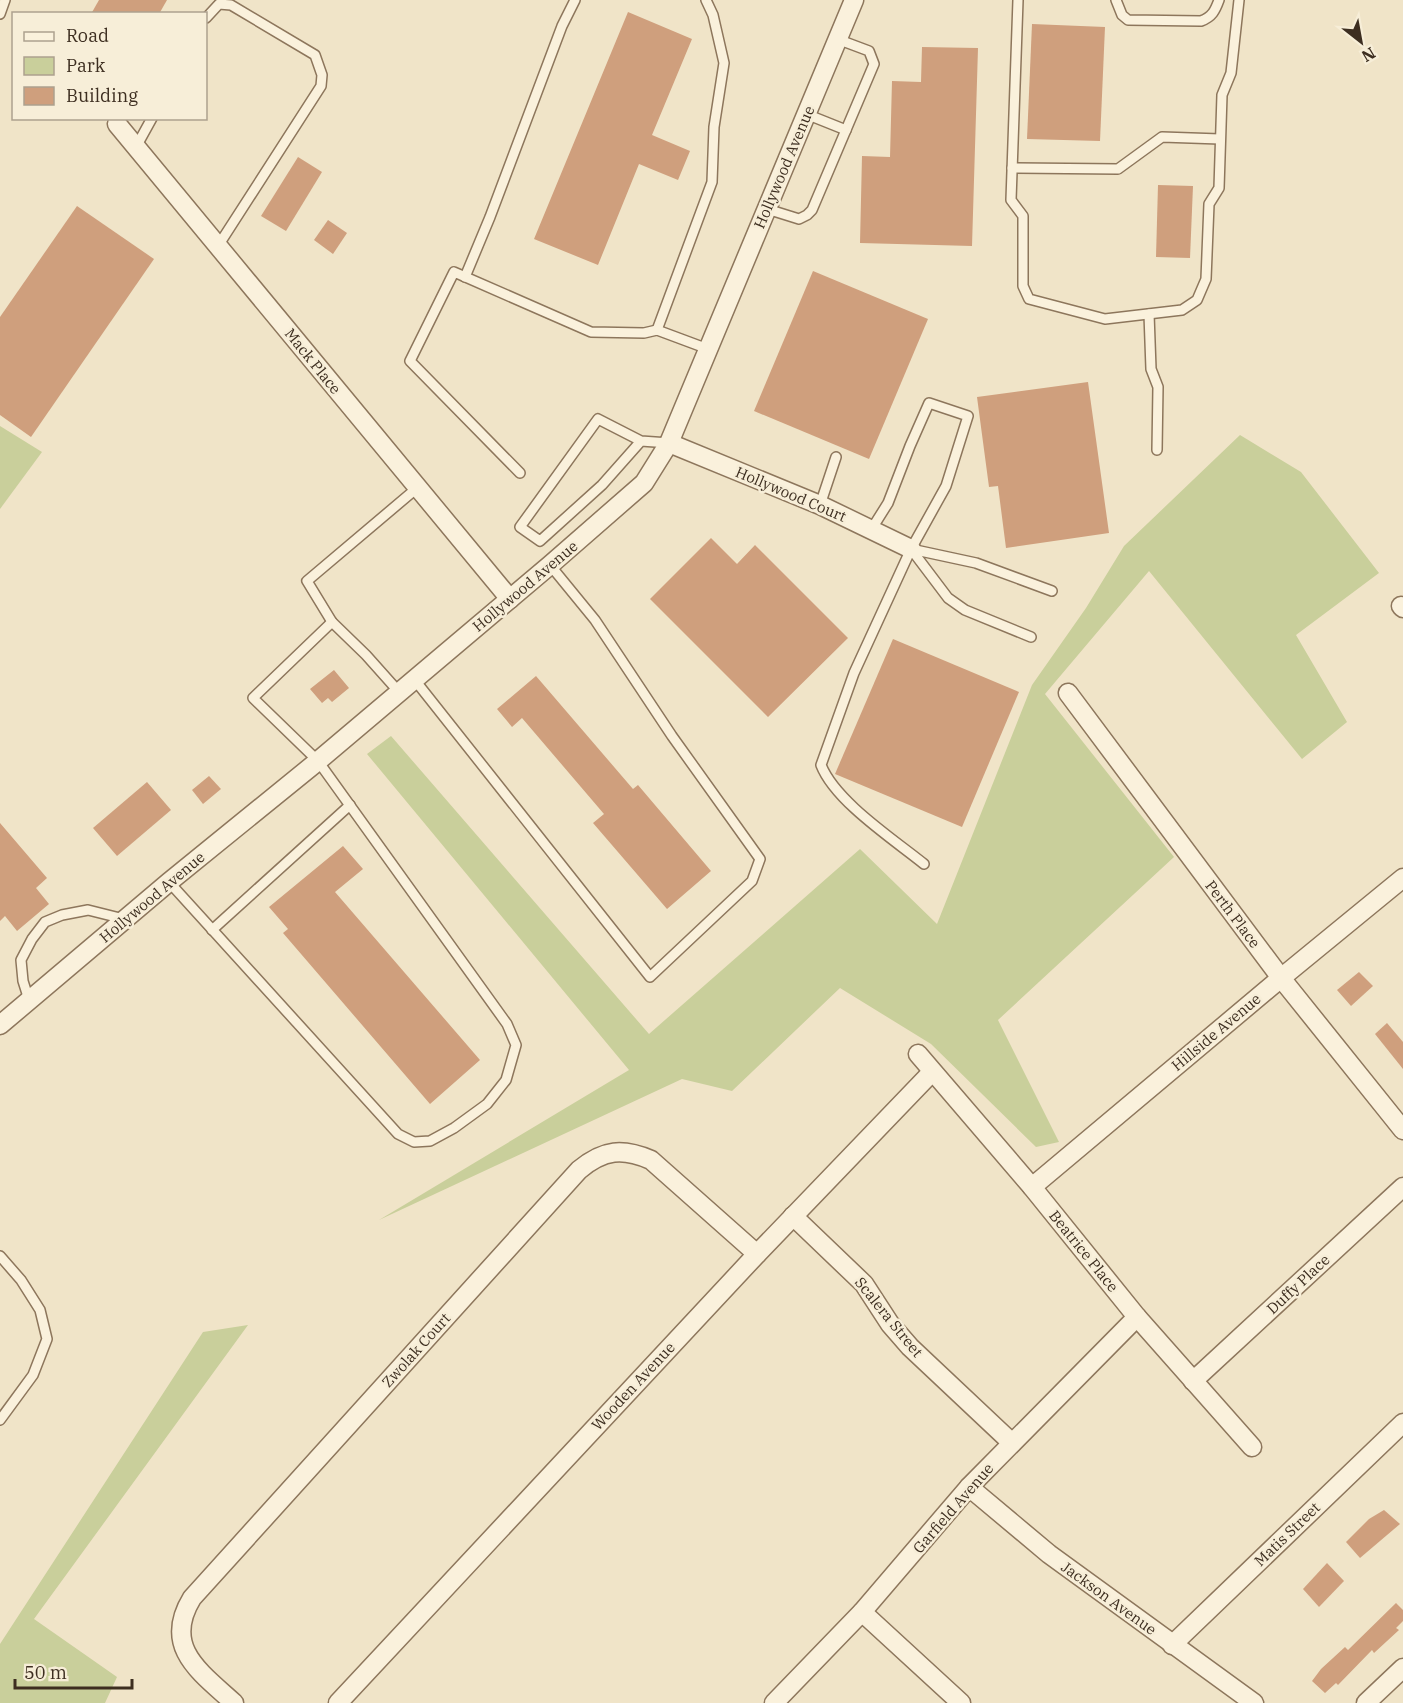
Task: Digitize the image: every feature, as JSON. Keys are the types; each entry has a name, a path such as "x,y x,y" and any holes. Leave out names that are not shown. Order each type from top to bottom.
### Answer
{"street":[{"name":"Hollywood Avenue","path":"1,1023 124,919 318,761 644,483 669,443 854,0"},
{"name":"Mack Place","path":"117,123 510,599"},
{"name":"Hollywood Court","path":"669,443 820,505 911,549"},
{"name":"Perth Place","path":"1068,693 1281,978 1403,1130"},
{"name":"Hillside Avenue","path":"1032,1187 1403,878"},
{"name":"Beatrice Place","path":"918,1054 1032,1187 1137,1317 1251,1447"},
{"name":"Wooden Avenue","path":"338,1703 757,1254 932,1072"},
{"name":"Zwolak Court","path":"234,1703 188,1658 181,1623 184,1611 192,1598 579,1170 599,1156 616,1152 634,1153 651,1160 757,1254"},
{"name":"Duffy Place","path":"1193,1381 1403,1187"},
{"name":"Scalera Street","path":"793,1216 864,1284 890,1324 910,1347 1012,1443"},
{"name":"Garfield Avenue","path":"774,1703 862,1612 969,1487 1137,1317"},
{"name":"Matis Street","path":"1172,1645 1403,1423"},
{"name":"Jackson Avenue","path":"969,1487 1049,1554 1254,1703"},
{"path":"862,1612 961,1703"},
{"path":"1366,1703 1403,1668"}],"lane":[{"path":"0,14 5,0"},
{"path":"465,277 574,0"},
{"path":"657,330 712,182 714,127 724,63 713,15 706,0"},
{"path":"1018,0 1011,200 1023,216 1023,286 1029,299 1105,319 1182,310 1197,300 1206,279 1209,204 1219,188 1222,96 1231,73 1239,0"},
{"path":"1116,0 1122,15 1128,20 1201,21 1210,17 1219,0"},
{"path":"207,17 219,4 231,5 315,55 322,75 321,86 218,246"},
{"path":"766,209 799,219 807,215 812,210 846,130 873,64 869,51 837,39"},
{"path":"806,114 846,130"},
{"path":"136,147 151,120"},
{"path":"1012,168 1118,169 1162,137 1220,139"},
{"path":"520,473 410,361 454,272 591,332 644,333 657,330 708,349"},
{"path":"1149,314 1151,369 1158,387 1157,450"},
{"path":"871,530 888,503 929,403 968,416 946,486 911,549 854,673 821,765 826,776 849,804 924,864"},
{"path":"641,441 602,485 540,541 520,527 598,419 641,441 669,443"},
{"path":"820,505 836,457"},
{"path":"399,692 332,622 306,581 417,488"},
{"path":"911,549 976,563 1053,591"},
{"path":"911,549 948,598 965,610 1030,637"},
{"path":"414,679 650,977 752,880 760,860 672,736 595,620 550,565"},
{"path":"169,882 398,1134 414,1142 430,1141 487,1104 506,1080 516,1045 507,1024 318,761 253,698 332,622"},
{"path":"212,930 350,805"},
{"path":"29,1000 23,981 21,960 32,939 45,922 62,915 88,910 124,919"},
{"path":"0,1256 21,1280 40,1310 47,1339 33,1376 0,1420"}],"green space":[{"path":"0,426 42,452 0,509"},
{"path":"1240,435 1301,472 1379,573 1296,635 1347,722 1302,759 1149,571 1045,694 1174,857 998,1020 1059,1142 1036,1147 931,1044 840,988 732,1091 682,1079 379,1220 629,1070 367,754 391,736 649,1034 860,849 937,924 1032,685 1086,608 1124,546"},
{"path":"248,1325 34,1619 117,1677 105,1703 0,1703 0,1644 203,1332"}],"building":[{"path":"99,0 167,0 160,12 92,12"},
{"path":"628,12 692,39 652,135 690,151 678,180 639,164 598,265 534,239"},
{"path":"1032,24 1105,27 1100,141 1027,139"},
{"path":"922,47 978,48 972,246 860,243 862,156 890,157 892,81 921,82"},
{"path":"298,157 322,172 286,231 261,216"},
{"path":"1158,185 1193,186 1190,258 1156,257"},
{"path":"77,206 154,259 31,437 0,415 0,317"},
{"path":"328,220 347,233 333,254 314,240"},
{"path":"813,271 928,319 869,459 754,411"},
{"path":"1088,382 1109,533 1006,548 998,486 989,487 977,397"},
{"path":"711,538 737,564 755,545 848,638 768,717 650,599"},
{"path":"893,639 1019,692 962,827 835,774"},
{"path":"334,670 349,688 332,702 328,698 322,703 310,689"},
{"path":"536,676 633,789 638,785 711,871 667,909 593,823 604,814 522,718 512,727 497,709"},
{"path":"209,776 221,789 203,804 192,790"},
{"path":"147,782 171,810 117,856 93,828"},
{"path":"0,823 47,878 36,888 49,904 17,931 5,916 0,921"},
{"path":"343,846 363,869 335,892 480,1060 430,1104 283,933 288,929 269,907"},
{"path":"1359,972 1373,986 1351,1006 1337,990"},
{"path":"1387,1023 1403,1042 1403,1069 1375,1034"},
{"path":"1384,1510 1400,1524 1360,1558 1346,1542 1369,1519"},
{"path":"1327,1563 1344,1581 1319,1607 1303,1589"},
{"path":"1396,1603 1403,1610 1403,1621 1396,1628 1399,1630 1374,1653 1372,1650 1338,1685 1336,1683 1325,1693 1312,1681 1321,1669 1345,1647 1348,1650"}]}
